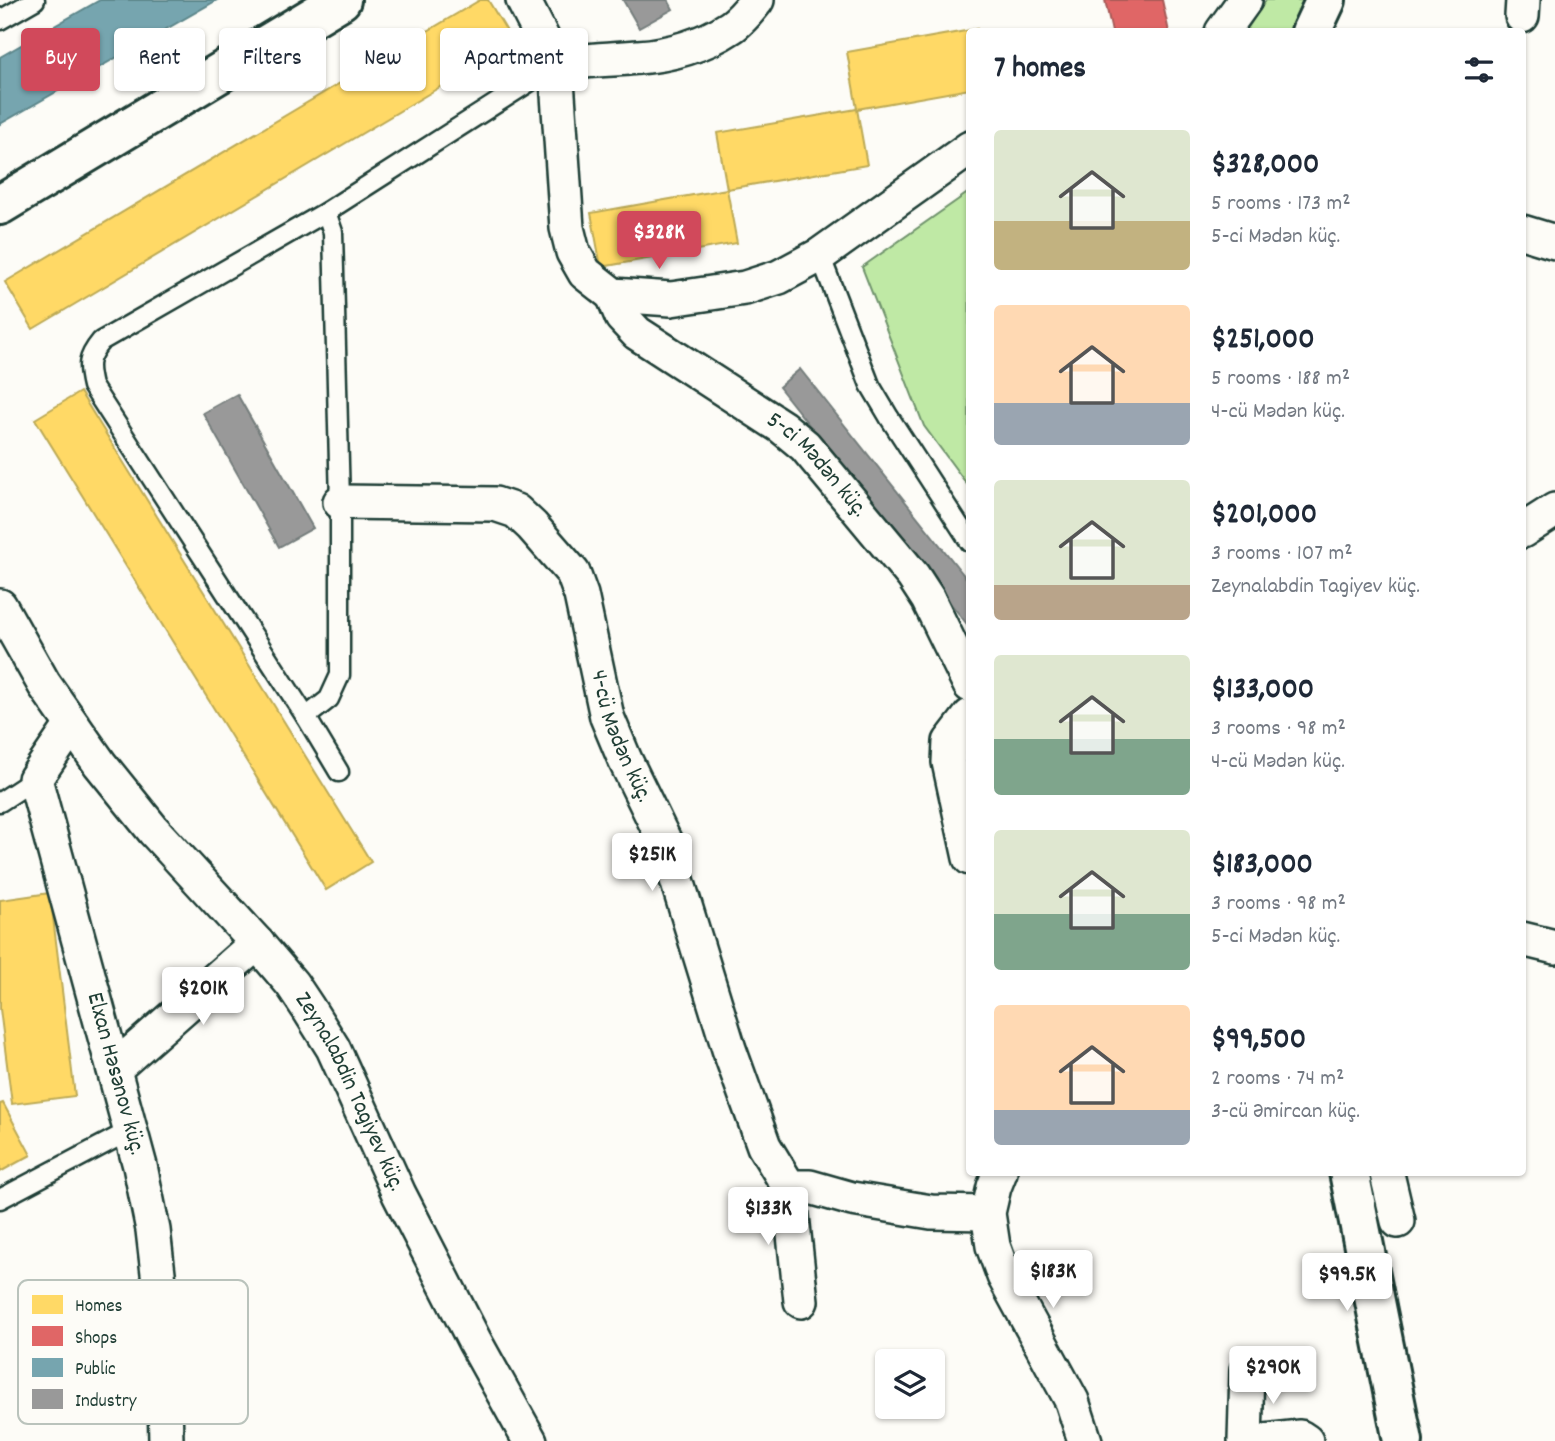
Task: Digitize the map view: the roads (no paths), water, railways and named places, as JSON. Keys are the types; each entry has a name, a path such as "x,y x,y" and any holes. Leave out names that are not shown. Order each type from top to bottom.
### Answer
{"street":[{"path":"0,205 341,0"},
{"path":"523,0 537,28"},
{"path":"588,60 640,57 702,43 732,27 757,0"},
{"path":"1225,28 1245,0"},
{"path":"1313,28 1326,0"},
{"path":"558,91 567,228 573,252 585,273 613,295 671,299 745,288 779,277 820,255 966,151"},
{"path":"1526,233 1555,242"},
{"name":"5-ci Mədən küç.","path":"613,295 622,317 637,333 782,427 806,446 913,576 928,599 966,677"},
{"name":"4-cü Mədən küç.","path":"340,502 495,504 516,511 573,573 582,595 607,718 666,844 729,1049 759,1134 789,1187"},
{"path":"1526,528 1555,510"},
{"name":"Zeynalabdin Tagiyev küç.","path":"0,606 44,684 100,764 154,831 292,984 333,1048 399,1194 475,1342 530,1441"},
{"path":"966,721 950,742 949,762 966,840"},
{"path":"35,779 72,725"},
{"name":"Elxan Həsənov küç.","path":"35,779 141,1166 159,1280"},
{"path":"1526,941 1555,947"},
{"path":"114,1069 257,943"},
{"path":"998,1176 988,1213 993,1246 1004,1276 1072,1401 1085,1441"},
{"path":"1369,1176 1403,1441"},
{"path":"1370,1176 1398,1221"},
{"path":"801,1301 789,1187 810,1187 852,1199 931,1212 988,1213"},
{"path":"1245,1441 1247,1370"},
{"path":"1265,1441 1300,1437 1306,1441"}],"lane":[{"path":"0,20 35,0"},
{"path":"339,772 92,386 88,369 91,353 101,341 326,212 515,91"},
{"path":"306,717 329,699 340,675 340,502 333,232 326,212"},
{"path":"820,255 870,385 966,536"},
{"path":"0,802 35,779"},
{"path":"0,1199 131,1130"}]}
